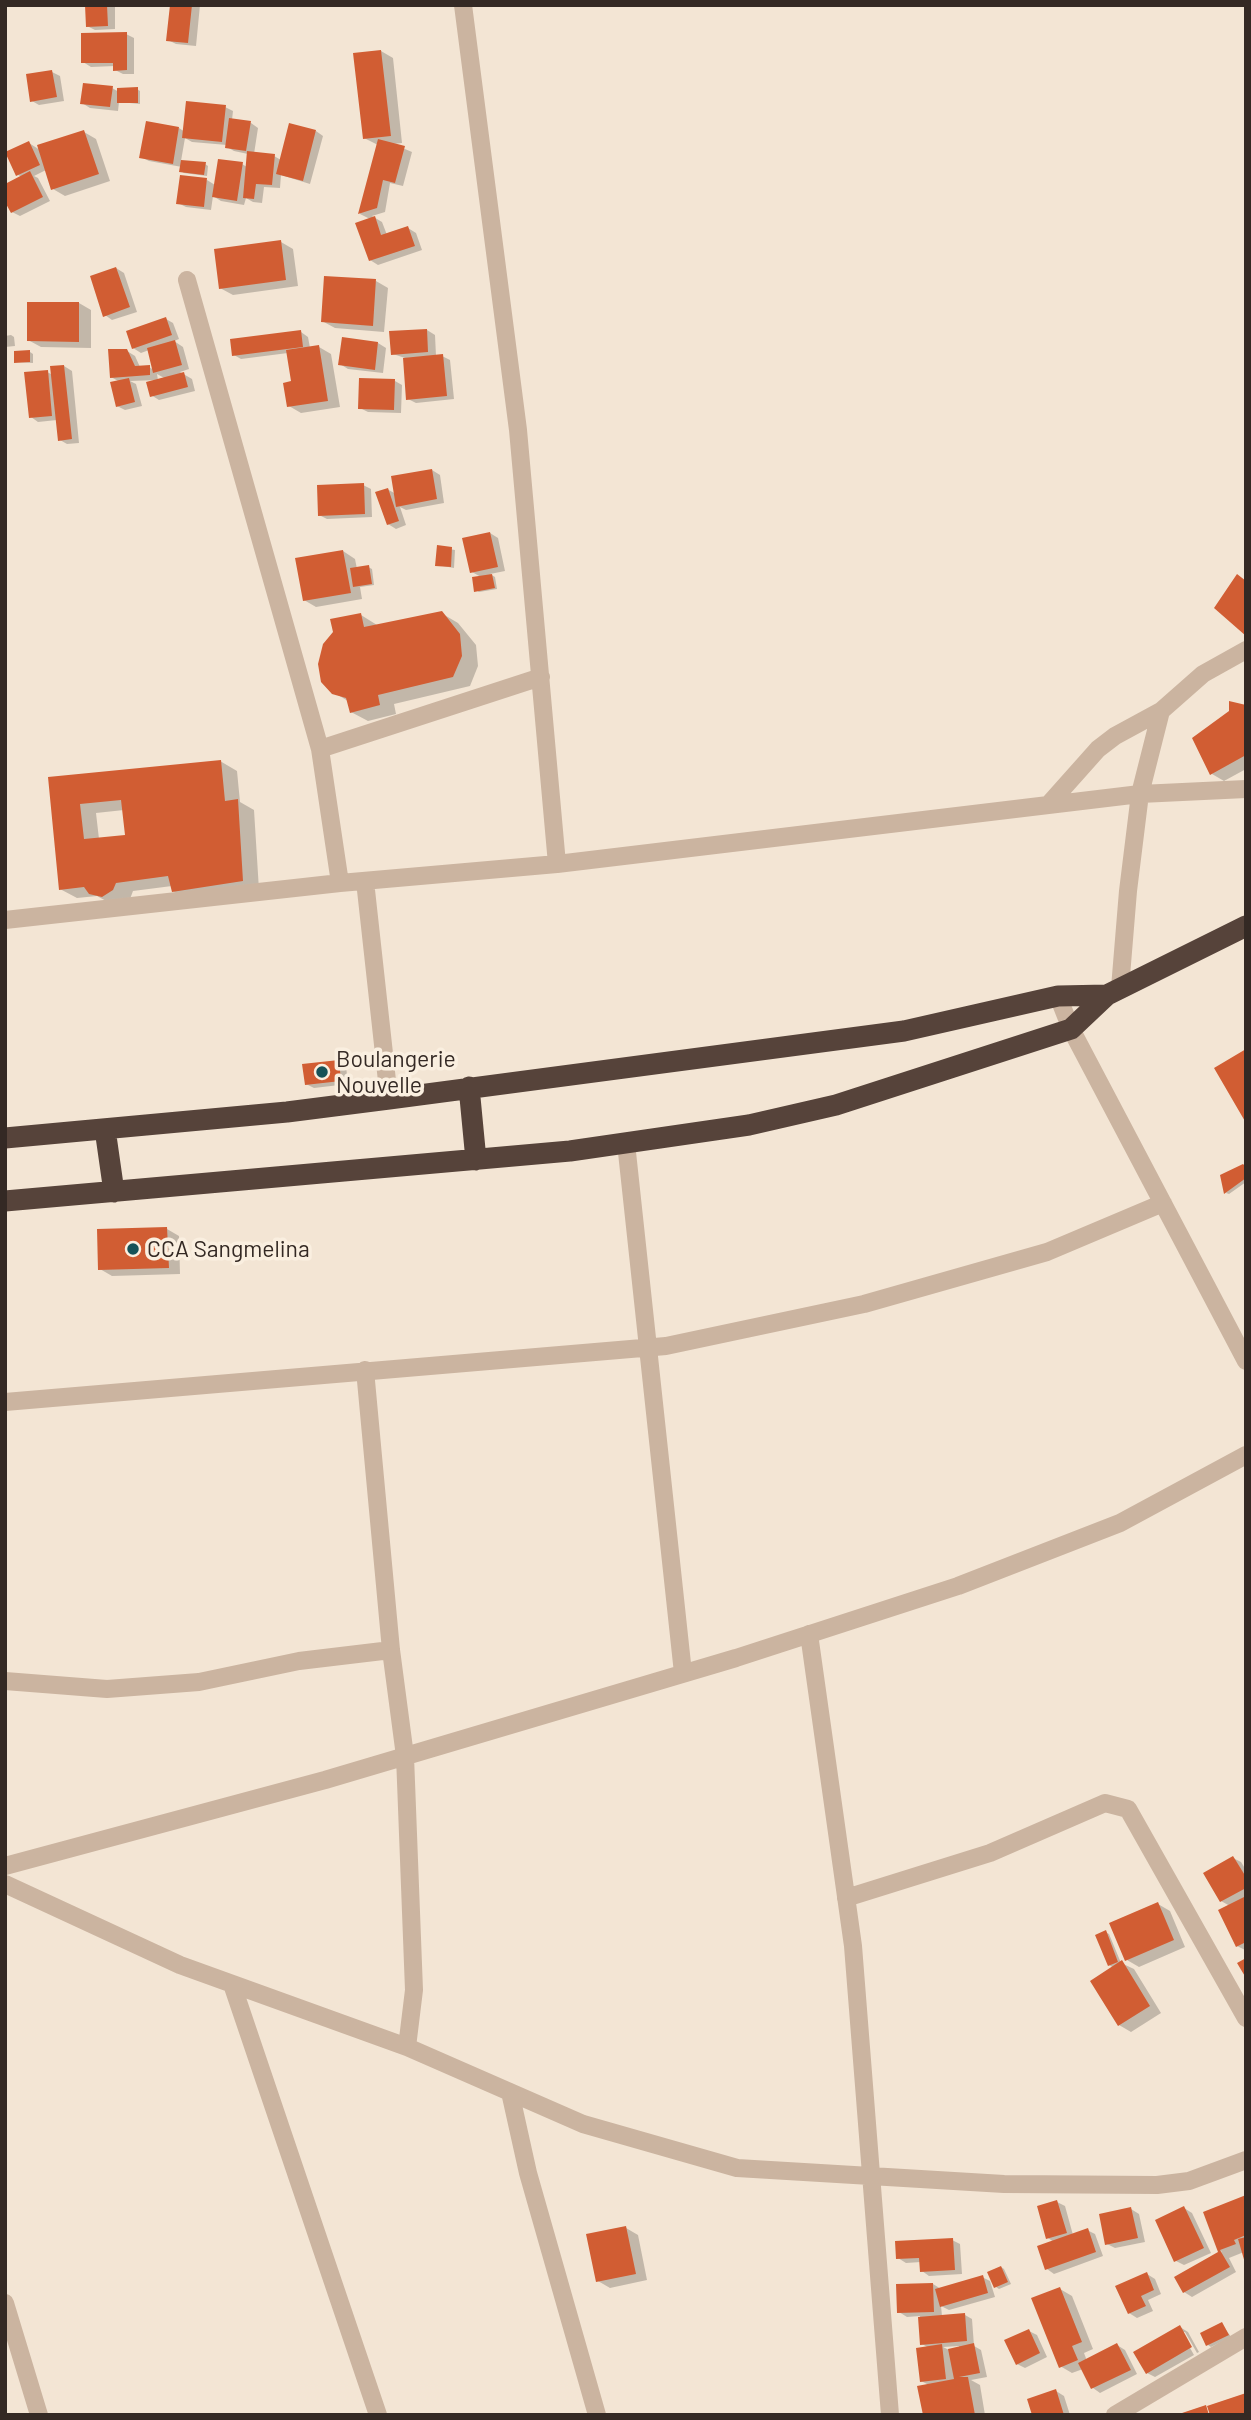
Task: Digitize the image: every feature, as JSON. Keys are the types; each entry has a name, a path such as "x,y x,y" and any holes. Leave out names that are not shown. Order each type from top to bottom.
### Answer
{"highway":[{"path":"5,1201 570,1151 749,1125 836,1105 1072,1029 1114,992 1246,926"},
{"path":"5,1138 287,1112 389,1099 904,1031 1058,996 1114,992"},
{"path":"469,1087 476,1160"},
{"path":"105,1129 114,1192"}],"street":[{"path":"463,5 519,430 558,864"},
{"path":"187,280 320,749 340,883"},
{"path":"1049,804 1098,749 1115,736 1161,711 1203,674 1246,650"},
{"path":"320,749 541,677"},
{"path":"1114,992 1140,794 1161,711"},
{"path":"5,920 340,883 558,864 1140,794 1246,789"},
{"path":"365,881 389,1099"},
{"path":"1058,996 1072,1029 1246,1361"},
{"path":"626,1143 683,1673"},
{"path":"5,1402 666,1346 864,1304 1047,1252 1163,1203"},
{"path":"365,1370 391,1650 405,1756 414,1990 407,2047"},
{"path":"5,1866 405,1756 683,1673 958,1586 1119,1523 1246,1455"},
{"path":"809,1634 853,1946 890,2415"},
{"path":"5,1681 107,1689 199,1682 299,1661 391,1650"},
{"path":"846,1898 990,1853 1105,1803 1118,1805 1128,1809 1246,2018"},
{"path":"5,1884 180,1965 407,2047 583,2124 737,2168 1004,2184 1157,2185 1189,2181 1246,2160"},
{"path":"232,1984 378,2415"},
{"path":"510,2092 528,2173 597,2415"},
{"path":"5,2303 39,2415"},
{"path":"1115,2415 1246,2337"}],"building":[{"path":"85,5 107,5 108,26 86,27"},
{"path":"170,5 192,5 188,43 166,41"},
{"path":"127,32 127,70 113,71 113,63 81,63 81,33"},
{"path":"381,50 391,136 363,139 353,53"},
{"path":"52,70 57,97 30,102 26,74"},
{"path":"83,83 113,86 110,107 80,104"},
{"path":"138,87 138,103 117,103 117,88"},
{"path":"186,101 226,105 222,142 182,138"},
{"path":"229,118 251,121 246,151 225,148"},
{"path":"146,121 179,127 173,164 139,158"},
{"path":"289,123 316,130 303,181 276,174"},
{"path":"84,130 99,174 51,190 37,145"},
{"path":"378,139 405,146 395,183 383,180 377,208 358,214"},
{"path":"29,141 40,165 16,176 5,152"},
{"path":"247,151 275,154 272,185 256,184 254,199 243,198"},
{"path":"218,159 243,162 237,201 212,197"},
{"path":"181,160 206,162 204,175 179,172"},
{"path":"30,171 43,197 11,213 5,202 5,184"},
{"path":"180,175 207,178 204,207 176,204"},
{"path":"375,216 381,235 408,226 415,246 369,261 355,223"},
{"path":"281,240 286,280 219,289 214,249"},
{"path":"116,267 130,307 103,317 90,276"},
{"path":"324,276 376,279 373,326 321,322"},
{"path":"27,302 79,302 79,342 27,341"},
{"path":"166,317 172,335 132,349 126,331"},
{"path":"427,329 428,352 391,355 389,331"},
{"path":"301,330 303,347 232,356 230,339"},
{"path":"342,337 378,342 375,370 338,365"},
{"path":"175,340 182,365 153,373 147,348"},
{"path":"319,345 328,401 287,407 283,383 291,381 286,350"},
{"path":"108,349 127,349 135,366 150,365 150,375 110,378"},
{"path":"30,350 30,362 14,363 14,351"},
{"path":"443,354 447,396 406,400 403,358"},
{"path":"64,365 72,439 58,441 50,366"},
{"path":"48,370 52,416 29,418 24,372"},
{"path":"184,372 188,387 150,397 146,382"},
{"path":"129,378 135,402 116,407 110,382"},
{"path":"359,378 395,379 394,410 358,409"},
{"path":"432,469 437,499 396,507 391,476"},
{"path":"364,483 365,514 318,516 317,485"},
{"path":"388,488 399,521 387,525 375,492"},
{"path":"490,532 498,567 470,573 462,538"},
{"path":"437,545 452,547 451,567 435,566"},
{"path":"343,550 351,593 303,601 295,558"},
{"path":"369,565 372,584 353,587 350,568"},
{"path":"492,574 495,588 474,592 472,577"},
{"path":"1237,574 1246,581 1246,636 1214,608"},
{"path":"442,611 460,634 462,656 453,677 378,695 380,705 350,713 346,698 332,694 321,682 318,664 323,644 333,632 330,619 361,613 364,627"},
{"path":"1229,701 1246,705 1246,755 1210,775 1192,738 1229,711"},
{"path":"221,760 225,801 238,799 243,881 172,892 168,876 116,883 113,890 102,897 89,894 84,887 59,890 48,777","holes":["121,800 125,835 84,839 80,804"]},
{"path":"1246,1049 1246,1123 1214,1068"},
{"name":"Boulangerie Nouvelle","path":"339,1060 341,1081 305,1085 302,1064"},
{"path":"1243,1164 1246,1167 1246,1178 1224,1194 1220,1175"},
{"name":"CCA Sangmelina","path":"167,1227 169,1268 98,1270 97,1229"},
{"path":"1233,1856 1246,1877 1246,1888 1220,1902 1203,1873"},
{"path":"1246,1896 1246,1942 1236,1947 1218,1910"},
{"path":"1158,1902 1174,1940 1125,1961 1109,1923"},
{"path":"1106,1930 1118,1962 1108,1966 1095,1935"},
{"path":"1246,1958 1246,1978 1237,1963"},
{"path":"1122,1960 1150,2006 1118,2026 1090,1981"},
{"path":"1246,2195 1246,2235 1234,2240 1236,2244 1220,2250 1230,2267 1183,2293 1174,2277 1218,2252 1203,2212"},
{"path":"1057,2200 1067,2233 1046,2239 1037,2206"},
{"path":"1184,2206 1204,2248 1174,2262 1155,2220"},
{"path":"1131,2207 1138,2238 1105,2245 1099,2214"},
{"path":"626,2226 636,2274 596,2282 586,2234"},
{"path":"1088,2228 1096,2252 1045,2270 1037,2246"},
{"path":"1246,2237 1246,2263 1245,2263 1238,2239"},
{"path":"953,2238 955,2270 920,2272 919,2258 896,2259 895,2241"},
{"path":"1001,2266 1008,2282 994,2288 987,2272"},
{"path":"1147,2272 1154,2290 1141,2296 1146,2306 1128,2314 1115,2286"},
{"path":"983,2275 988,2293 940,2307 935,2289"},
{"path":"933,2283 934,2312 897,2313 896,2284"},
{"path":"1060,2287 1082,2342 1072,2346 1078,2360 1059,2368 1031,2298"},
{"path":"965,2313 967,2341 920,2345 918,2317"},
{"path":"1222,2322 1229,2335 1206,2346 1200,2333"},
{"path":"1180,2325 1192,2347 1146,2374 1133,2352"},
{"path":"1029,2329 1040,2353 1016,2365 1004,2340"},
{"path":"974,2343 980,2373 959,2377 968,2377 975,2415 923,2415 917,2386 954,2379 948,2349"},
{"path":"1117,2343 1131,2370 1091,2389 1078,2363"},
{"path":"942,2344 946,2379 920,2382 916,2348"},
{"path":"1056,2389 1064,2415 1032,2415 1027,2399"},
{"path":"1246,2393 1246,2415 1210,2415 1207,2406"},
{"path":"1206,2405 1209,2415 1179,2415 1179,2414"}],"place":[{"name":"Boulangerie Nouvelle","path":"322,1072"},
{"name":"CCA Sangmelina","path":"133,1249"}]}
